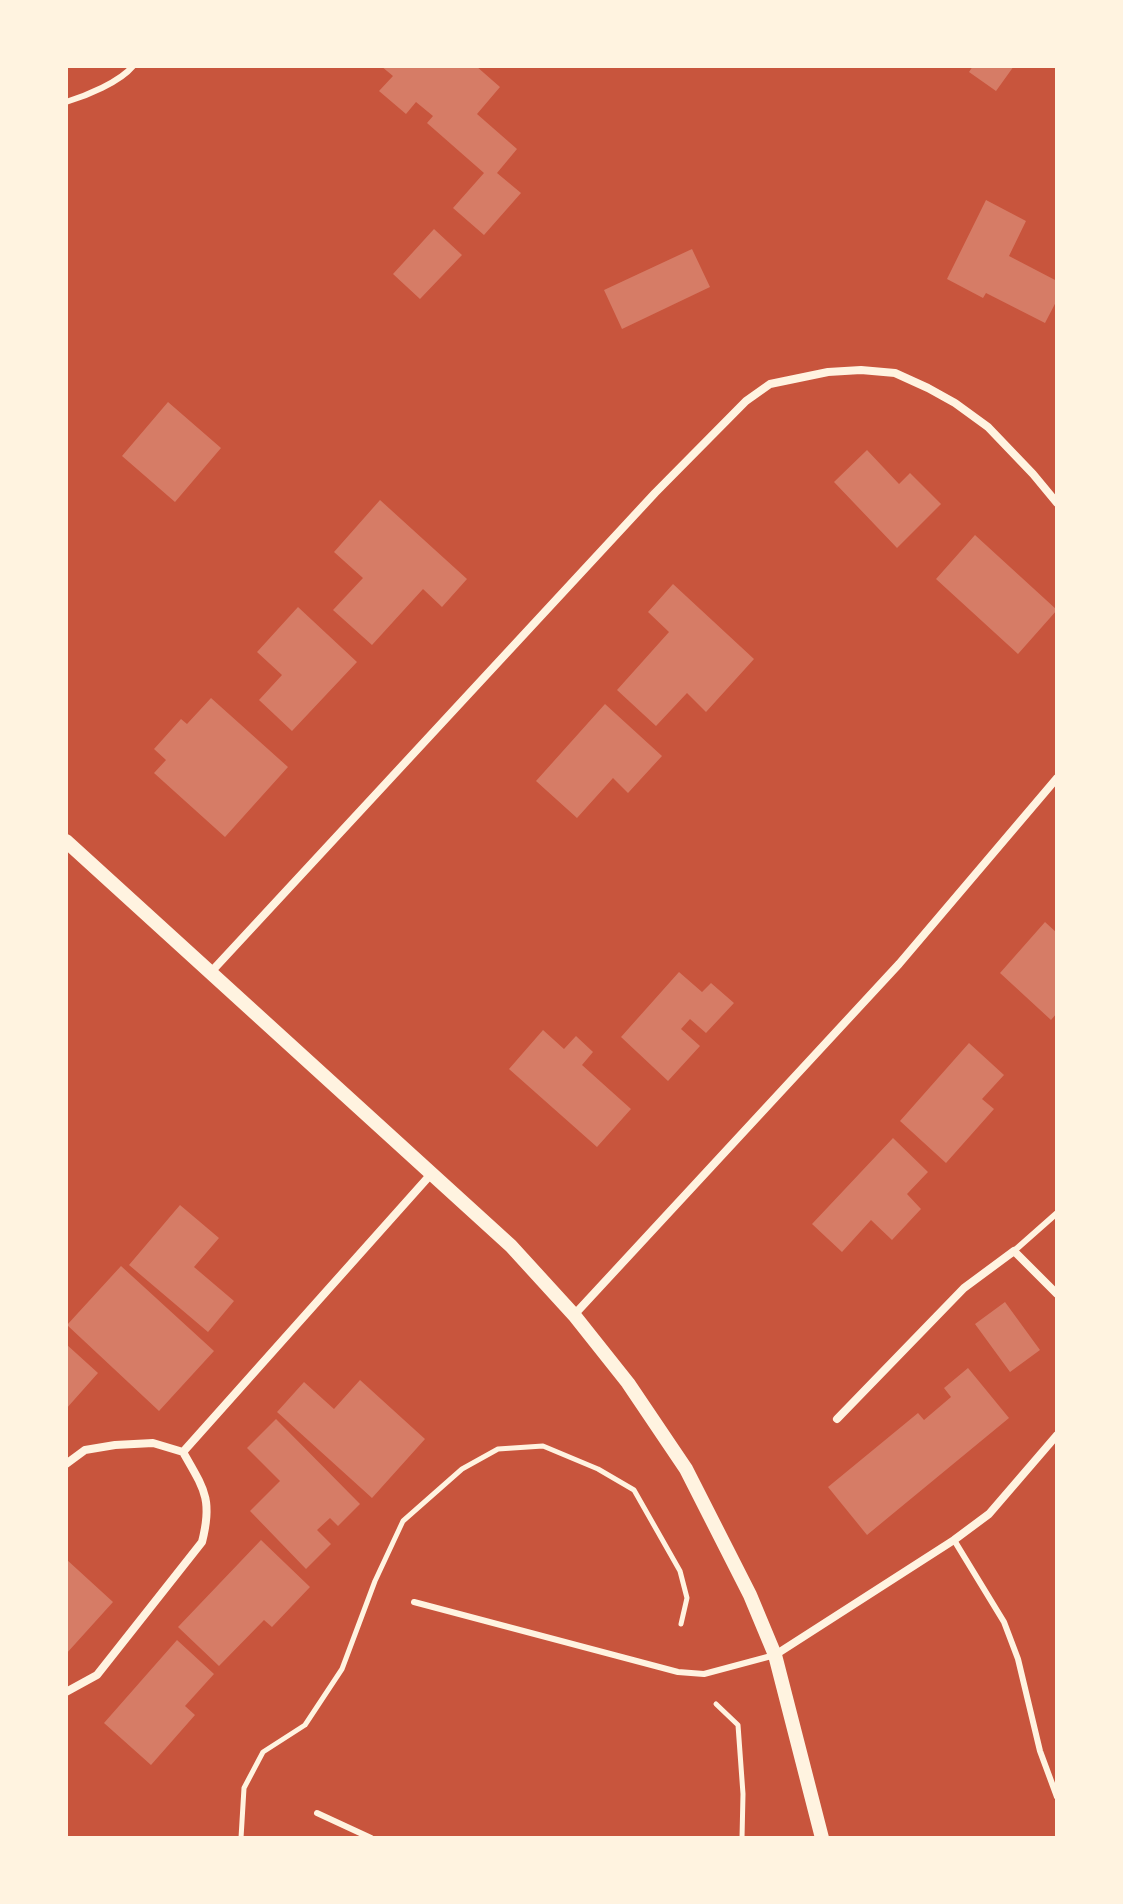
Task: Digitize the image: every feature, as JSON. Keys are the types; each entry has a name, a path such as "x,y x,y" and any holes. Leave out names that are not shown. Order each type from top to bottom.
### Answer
{"street":[{"path":"211,972 655,493 746,401 770,384 828,372 861,370 895,373 942,396 988,427 1057,503"},
{"path":"574,1315 899,964 1057,778"},
{"path":"66,841 511,1246 574,1315 628,1383 686,1469 750,1595 775,1655 822,1838"},
{"path":"183,1452 432,1173"},
{"path":"837,1419 964,1288 1014,1251 1057,1294"},
{"path":"775,1655 954,1540 989,1514 1057,1435"},
{"path":"66,1464 85,1450 115,1445 153,1443 183,1452 205,1492 208,1520 202,1542 97,1675 66,1692"}],"lane":[{"path":"66,102 81,98 127,74 133,66"},
{"path":"1014,1251 1057,1213"},
{"path":"954,1540 1004,1622 1018,1659 1040,1751 1057,1797"},
{"path":"414,1602 678,1672 704,1674 775,1655"},
{"path":"317,1813 371,1838"}],"path":[{"path":"241,1838 244,1788 263,1752 305,1725 342,1669 375,1581 403,1521 462,1469 498,1449 543,1446 598,1469 634,1490 680,1571 687,1598 681,1624"},
{"path":"716,1704 738,1725 743,1794 742,1838"}],"building":[{"path":"381,66 476,66 500,87 477,114 517,149 497,173 521,193 484,235 453,208 484,173 427,123 433,116 416,102 406,114 379,91 393,76"},
{"path":"973,66 1014,66 996,91 969,72"},
{"path":"986,200 1026,221 1009,256 1057,281 1057,300 1045,323 986,293 983,298 947,279"},
{"path":"434,229 462,255 420,299 393,274"},
{"path":"692,249 710,287 622,329 604,290"},
{"path":"168,402 221,448 175,502 122,456"},
{"path":"867,450 899,484 910,473 941,504 897,548 834,482"},
{"path":"380,500 467,579 442,607 423,589 372,645 333,610 363,578 334,552"},
{"path":"975,535 1057,610 1018,654 936,579"},
{"path":"673,584 754,659 706,712 687,693 656,726 617,690 669,632 648,612"},
{"path":"298,607 357,662 292,731 259,700 282,675 257,652"},
{"path":"211,698 288,767 225,837 154,773 166,760 154,749 181,719 187,724"},
{"path":"605,704 662,756 628,793 613,778 577,818 536,781"},
{"path":"1045,922 1057,933 1057,1013 1051,1020 1000,973"},
{"path":"679,972 702,992 711,983 734,1003 706,1033 690,1019 681,1029 700,1046 668,1081 621,1037"},
{"path":"543,1030 564,1049 576,1036 593,1052 582,1065 631,1109 597,1147 509,1069"},
{"path":"969,1043 1004,1075 982,1099 994,1109 946,1163 900,1121"},
{"path":"893,1138 928,1172 907,1194 921,1209 892,1240 871,1220 842,1252 812,1224"},
{"path":"180,1205 219,1238 194,1267 234,1301 208,1332 129,1265"},
{"path":"121,1266 214,1351 159,1411 67,1325"},
{"path":"1005,1302 1040,1350 1010,1372 975,1324"},
{"path":"66,1344 98,1373 66,1409"},
{"path":"968,1368 1009,1418 867,1535 828,1487 918,1413 924,1420 951,1397 944,1388"},
{"path":"360,1380 425,1439 372,1498 277,1412 304,1382 334,1409"},
{"path":"276,1419 360,1504 338,1526 330,1518 317,1530 331,1544 306,1569 250,1511 280,1481 247,1448"},
{"path":"261,1540 310,1587 272,1627 264,1620 219,1666 178,1627"},
{"path":"66,1559 113,1602 66,1654"},
{"path":"177,1640 214,1674 185,1706 195,1715 151,1765 104,1723"}]}
